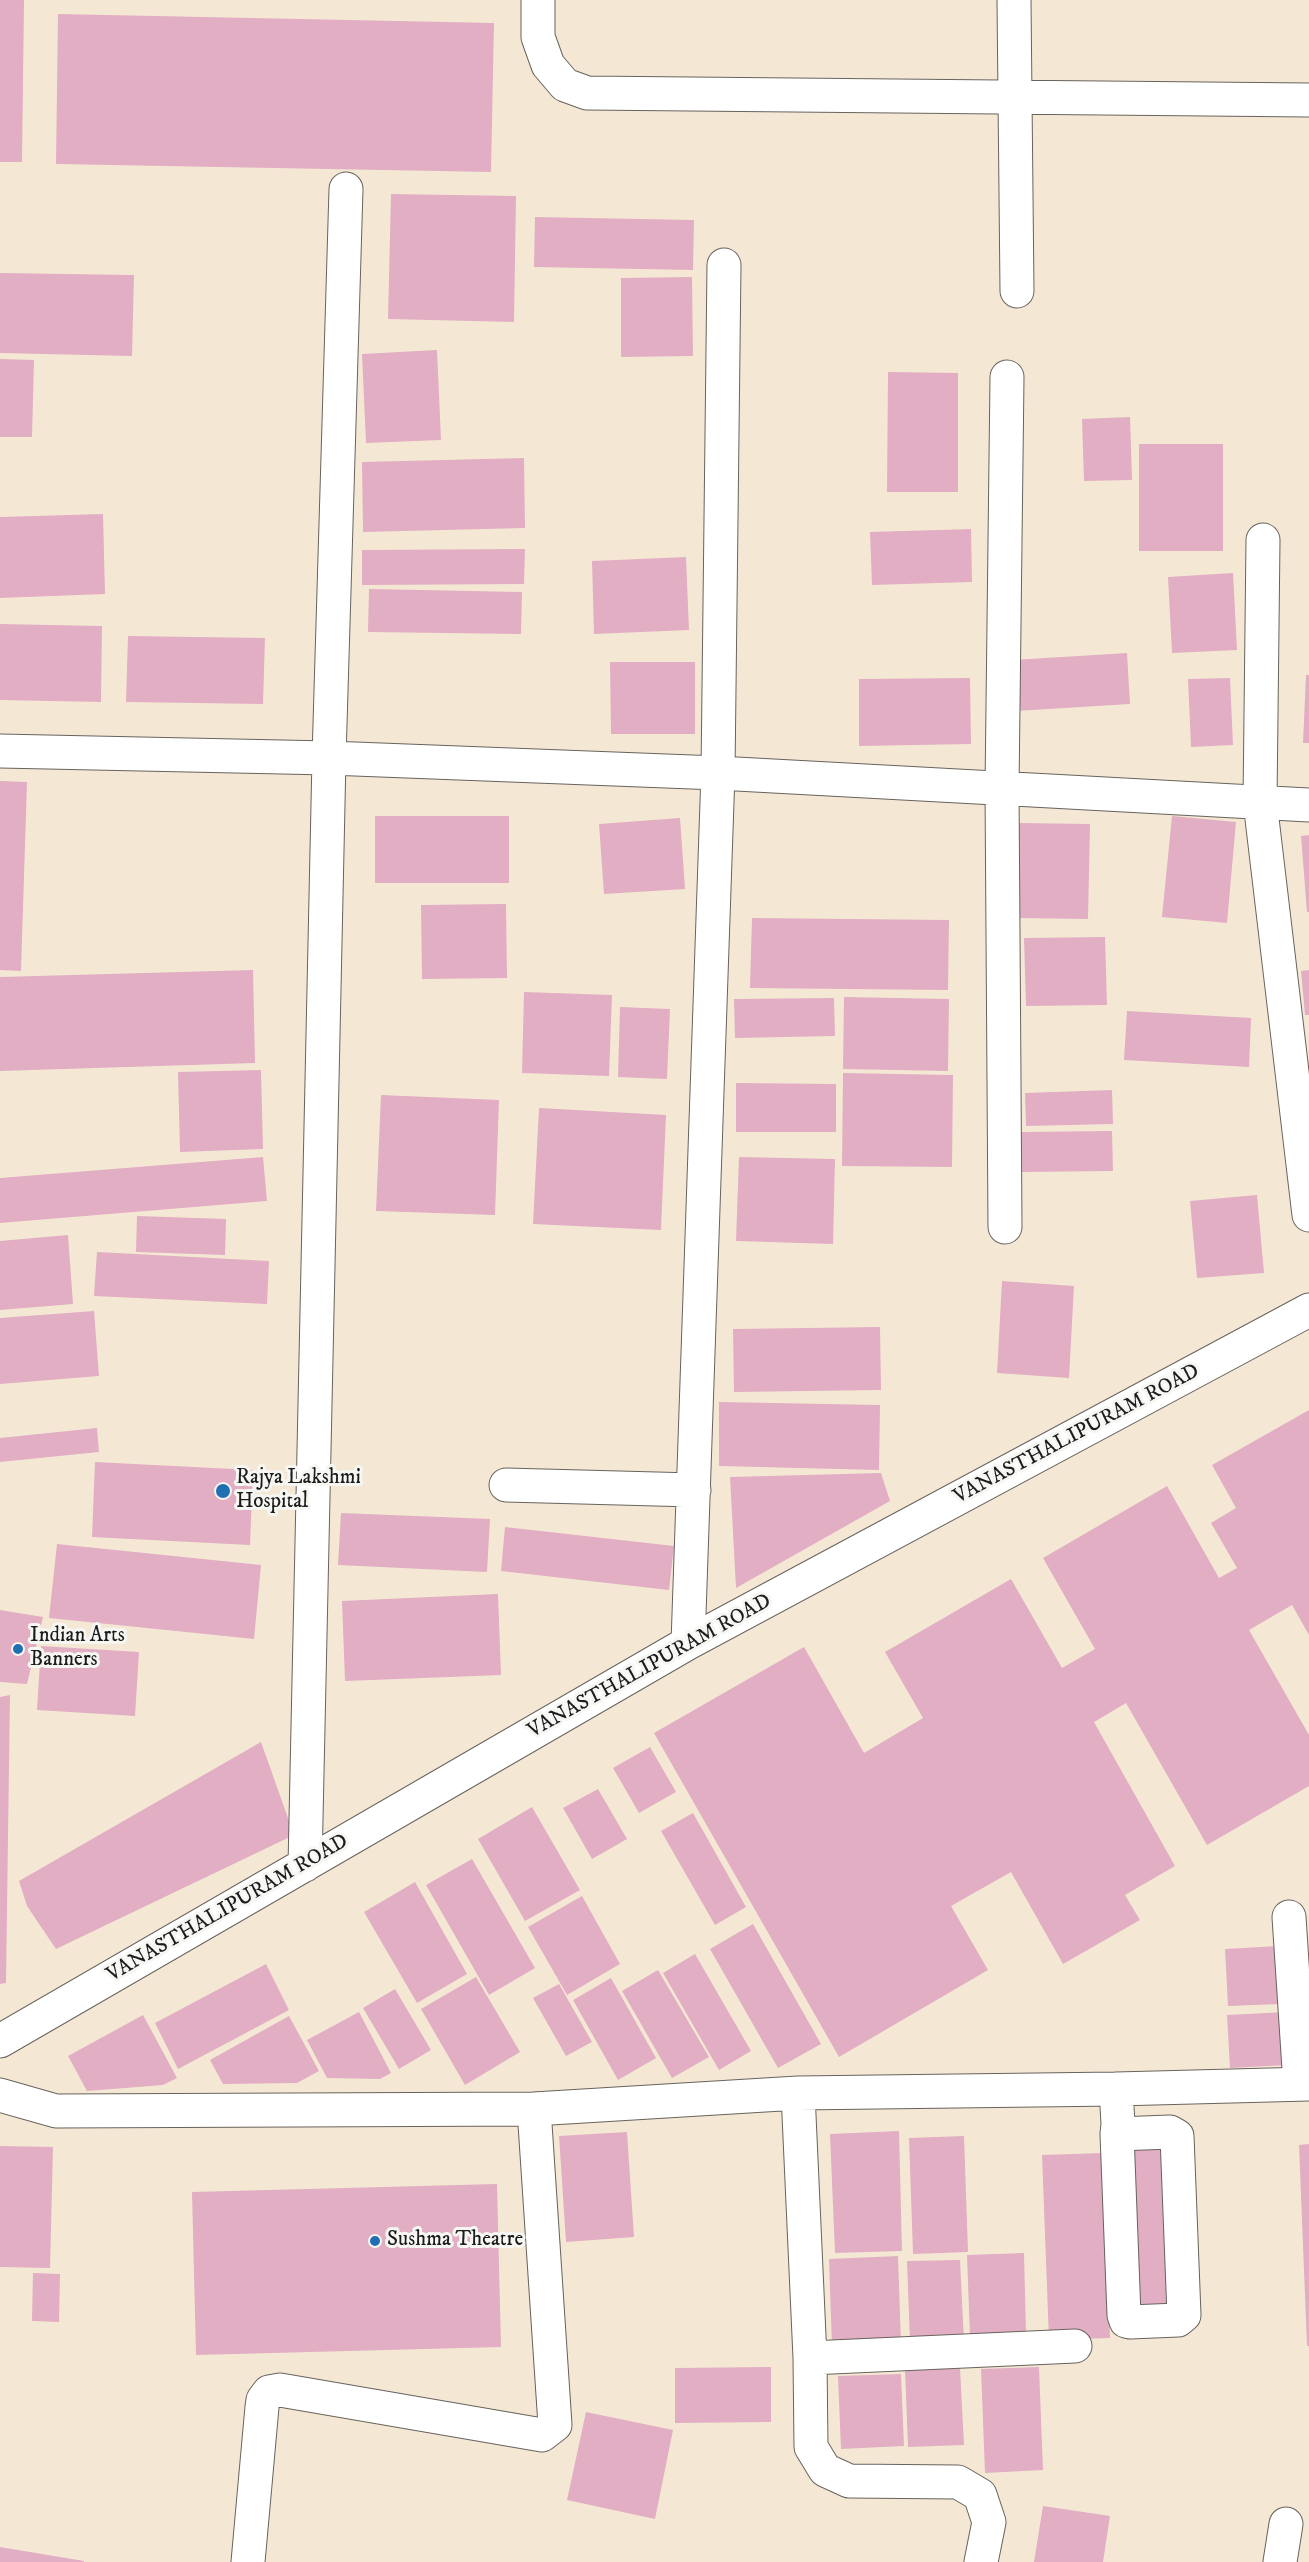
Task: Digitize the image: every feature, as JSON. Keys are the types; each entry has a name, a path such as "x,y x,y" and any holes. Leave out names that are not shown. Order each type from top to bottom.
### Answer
{"street":[{"path":"538,0 538,37 548,65 565,85 587,93 1309,100"},
{"path":"1014,0 1017,291"},
{"path":"305,1865 329,758 346,189"},
{"path":"688,1643 718,773 724,266"},
{"path":"1005,1227 1002,788 1007,377"},
{"path":"1263,540 1260,802 1309,1215"},
{"path":"0,751 329,758 718,773 1309,804"},
{"name":"VANASTHALIPURAM ROAD","path":"0,2041 688,1643 1309,1310"},
{"path":"506,1485 694,1490"},
{"path":"0,2095 56,2111 534,2109 798,2093 1116,2090 1305,2084 1289,1917"},
{"path":"1116,2090 1117,2134 1124,2315 1126,2321 1130,2322 1179,2320 1184,2315 1177,2136 1170,2132 1117,2134"},
{"path":"798,2093 810,2358 810,2447 825,2470 849,2481 958,2482 980,2495 989,2522 981,2562"},
{"path":"248,2562 262,2407 263,2400 269,2392 280,2390 543,2435 555,2425 534,2109"},
{"path":"810,2358 1075,2346"},
{"path":"1280,2562 1286,2524"}],"building":[{"path":"0,0 24,0 22,162 0,162"},
{"path":"58,14 494,23 491,172 56,164"},
{"path":"391,194 516,196 514,322 388,319"},
{"path":"535,217 694,220 693,270 534,267"},
{"path":"0,273 134,275 132,356 0,353"},
{"path":"692,277 693,356 621,357 621,278"},
{"path":"437,350 441,440 366,443 362,354"},
{"path":"0,359 34,360 32,437 0,437"},
{"path":"888,372 958,373 958,492 887,492"},
{"path":"1130,417 1132,480 1084,481 1082,419"},
{"path":"1139,444 1223,444 1223,551 1139,551"},
{"path":"524,458 525,528 363,532 362,462"},
{"path":"103,514 105,594 0,598 0,517"},
{"path":"971,529 972,582 872,585 870,532"},
{"path":"525,549 524,584 362,585 362,550"},
{"path":"686,557 689,630 594,634 592,561"},
{"path":"1233,573 1237,650 1172,653 1168,577"},
{"path":"369,589 522,592 521,634 368,632"},
{"path":"0,624 102,626 101,702 0,700"},
{"path":"128,636 265,638 263,704 126,702"},
{"path":"1127,653 1130,704 1016,711 1013,660"},
{"path":"610,662 695,662 695,734 611,734"},
{"path":"1306,675 1309,675 1309,743 1303,743"},
{"path":"970,678 971,744 859,746 859,679"},
{"path":"1230,678 1233,745 1191,747 1188,679"},
{"path":"0,781 27,782 21,971 0,970"},
{"path":"375,816 509,816 509,883 375,883"},
{"path":"1172,816 1236,822 1227,923 1162,917"},
{"path":"680,818 685,889 604,894 599,824"},
{"path":"1018,823 1090,824 1088,919 1017,918"},
{"path":"1309,835 1309,912 1307,912 1301,836"},
{"path":"506,904 507,978 422,979 421,905"},
{"path":"752,918 949,920 948,990 750,988"},
{"path":"1105,937 1107,1005 1026,1006 1024,938"},
{"path":"253,970 255,1063 0,1071 0,977"},
{"path":"1309,970 1309,1015 1305,1015 1301,971"},
{"path":"524,992 612,995 609,1076 522,1073"},
{"path":"844,997 949,999 948,1071 843,1069"},
{"path":"834,998 835,1036 735,1038 734,999"},
{"path":"620,1007 670,1009 667,1079 618,1077"},
{"path":"1127,1011 1251,1018 1249,1067 1124,1060"},
{"path":"261,1070 263,1149 180,1152 178,1072"},
{"path":"843,1073 953,1075 952,1167 842,1166"},
{"path":"736,1083 836,1084 836,1132 736,1132"},
{"path":"1112,1090 1113,1124 1026,1126 1025,1093"},
{"path":"381,1095 499,1100 495,1215 376,1211"},
{"path":"539,1108 666,1115 661,1230 533,1224"},
{"path":"1112,1131 1113,1171 1020,1172 1020,1132"},
{"path":"263,1157 267,1201 0,1223 0,1178"},
{"path":"739,1157 835,1159 833,1244 736,1241"},
{"path":"1257,1195 1264,1273 1197,1278 1190,1201"},
{"path":"137,1216 226,1219 225,1255 136,1252"},
{"path":"68,1235 73,1304 0,1310 0,1241"},
{"path":"97,1252 269,1261 267,1304 94,1296"},
{"path":"1002,1281 1074,1286 1069,1378 997,1373"},
{"path":"94,1311 99,1376 0,1384 0,1318"},
{"path":"880,1327 881,1390 734,1392 733,1329"},
{"path":"719,1402 880,1405 879,1470 719,1466"},
{"path":"1309,1410 1309,1635 1292,1605 1249,1630 1309,1735 1309,1786 1207,1845 1126,1703 1094,1722 1175,1866 1125,1895 1140,1920 1063,1964 1011,1872 951,1906 988,1970 839,2057 654,1733 804,1647 864,1753 923,1718 885,1652 1011,1579 1062,1668 1095,1649 1043,1558 1167,1486 1219,1578 1237,1568 1211,1523 1236,1508 1212,1465"},
{"path":"97,1428 99,1452 0,1462 0,1438"},
{"path":"95,1462 253,1470 250,1545 92,1537"},
{"path":"881,1473 890,1501 736,1588 730,1477"},
{"path":"341,1513 490,1519 487,1572 338,1565"},
{"path":"505,1527 674,1546 669,1590 501,1571"},
{"path":"57,1544 261,1565 254,1639 49,1618"},
{"path":"498,1594 501,1675 345,1681 342,1601"},
{"name":"Indian Arts Banners","path":"0,1610 43,1617 27,1684 0,1682"},
{"path":"41,1646 139,1652 135,1716 37,1710"},
{"path":"10,1695 6,1983 0,1984 0,1697"},
{"path":"261,1742 294,1835 56,1949 27,1906 19,1881"},
{"path":"650,1747 676,1792 639,1813 613,1768"},
{"path":"598,1789 627,1839 592,1859 563,1808"},
{"path":"532,1807 580,1890 525,1921 478,1839"},
{"path":"693,1813 746,1907 715,1925 661,1831"},
{"path":"472,1859 535,1968 489,1995 426,1885"},
{"path":"415,1882 467,1974 417,2003 364,1912"},
{"path":"582,1896 620,1964 567,1995 528,1927"},
{"path":"753,1924 821,2044 778,2068 710,1949"},
{"path":"1278,1946 1281,2004 1228,2006 1225,1949"},
{"path":"695,1954 751,2051 719,2070 663,1973"},
{"path":"266,1964 289,2010 178,2069 155,2023"},
{"path":"658,1970 709,2057 672,2078 622,1991"},
{"path":"476,1977 520,2052 465,2085 421,2009"},
{"path":"611,1978 656,2058 618,2080 573,2000"},
{"path":"559,1984 592,2042 566,2056 533,1998"},
{"path":"395,1989 431,2050 399,2069 363,2008"},
{"path":"359,2012 391,2073 380,2079 327,2078 307,2040"},
{"path":"1285,2012 1288,2065 1230,2068 1227,2015"},
{"path":"143,2015 177,2078 163,2085 87,2091 68,2056"},
{"path":"289,2016 319,2071 297,2083 223,2084 210,2060"},
{"path":"899,2131 902,2251 835,2253 830,2134"},
{"path":"627,2132 634,2237 566,2242 559,2136"},
{"path":"964,2136 968,2252 913,2254 909,2138"},
{"path":"1168,2137 1175,2317 1128,2317 1121,2138"},
{"path":"1309,2144 1309,2346 1307,2346 1299,2145"},
{"path":"0,2146 53,2147 50,2268 0,2267"},
{"path":"1103,2153 1110,2338 1049,2340 1042,2155"},
{"path":"497,2184 501,2347 196,2355 192,2192"},
{"path":"1024,2253 1026,2334 970,2337 967,2255"},
{"path":"898,2256 901,2344 832,2347 829,2259"},
{"path":"960,2260 964,2341 910,2343 907,2261"},
{"path":"33,2273 60,2274 59,2322 32,2321"},
{"path":"771,2367 771,2422 675,2423 675,2368"},
{"path":"1039,2367 1043,2470 985,2473 981,2369"},
{"path":"960,2368 964,2445 908,2447 905,2370"},
{"path":"901,2374 904,2446 841,2449 838,2376"},
{"path":"586,2412 673,2430 655,2519 567,2500"},
{"path":"1043,2506 1110,2516 1103,2562 1034,2562"},
{"path":"0,2547 84,2561 84,2562 0,2562"}],"place":[{"name":"Rajya Lakshmi Hospital","path":"223,1491"},
{"name":"Indian Arts Banners","path":"18,1649"},
{"name":"Sushma Theatre","path":"375,2241"}]}
